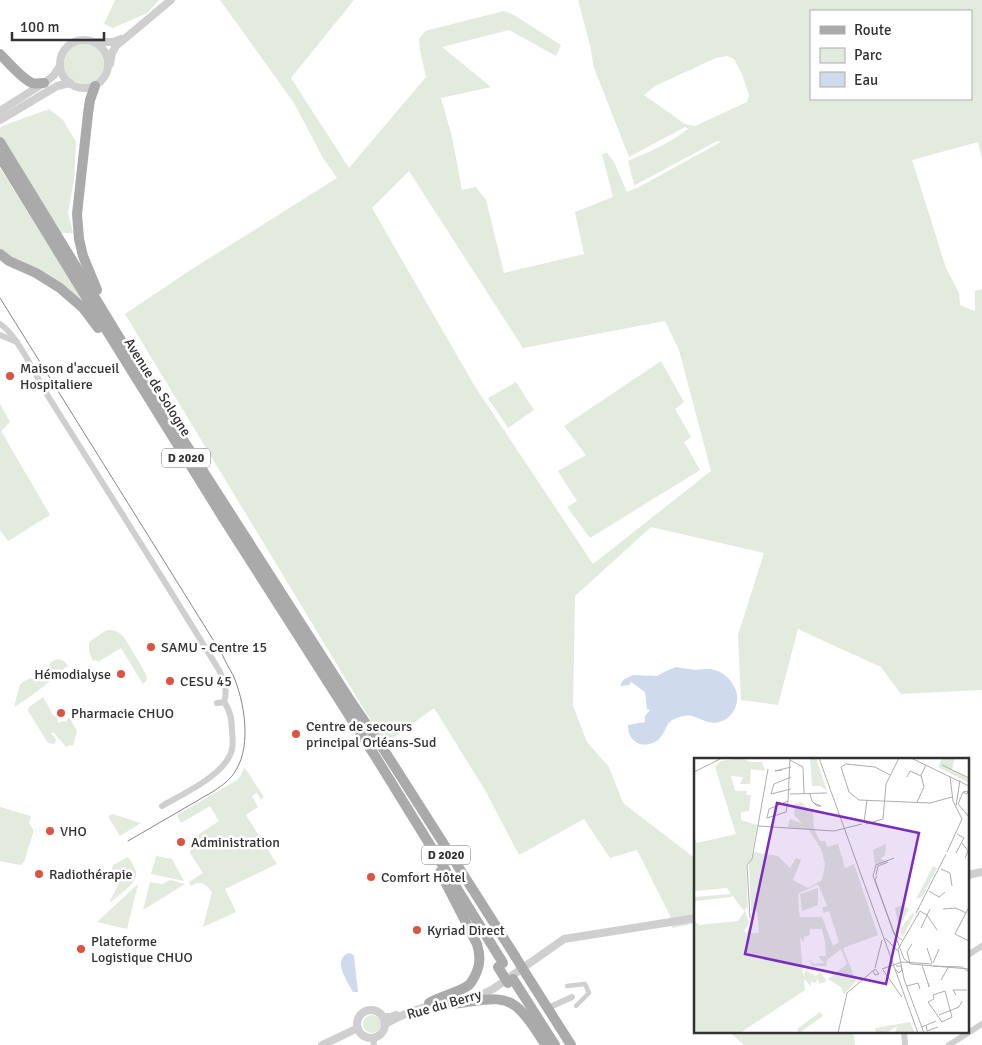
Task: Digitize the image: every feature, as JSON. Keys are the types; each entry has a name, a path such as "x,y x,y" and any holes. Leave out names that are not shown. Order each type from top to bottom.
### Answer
{"main road":[{"path":"0,54 32,83 44,83"},
{"path":"94,86 88,114 77,214 79,239 94,285 137,366"},
{"name":"D 2020","path":"0,142 191,453 348,697 507,962 514,979 556,1045"},
{"name":"Avenue de Sologne","path":"0,157 110,337 375,756"},
{"path":"0,254 5,260 36,273 60,288 83,308 105,337 213,514 250,560"},
{"path":"375,756 460,910 480,954 480,962 473,980 468,985 438,998 433,1004"},
{"name":"D 2020","path":"375,756 507,962"},
{"path":"460,910 507,962"},
{"path":"514,979 545,1044"},
{"path":"514,979 548,1008 571,1045"},
{"name":"D 2020","path":"514,979 564,1045"},
{"path":"433,1004 458,1004 488,999 506,1000 521,1010 545,1044"}],"street":[{"path":"131,33 113,42 84,40 70,44 61,58 60,66 65,79 70,84 82,88 94,86 104,79 116,46 171,0"},
{"path":"94,42 105,51 108,68"},
{"path":"1,114 54,75 60,66"},
{"path":"1,114 57,86 70,84"},
{"path":"0,324 7,328 17,342 40,384 219,670 226,692 226,696 221,703 228,708 231,718 233,734 231,753 224,767 211,777 162,806"},
{"path":"0,336 17,342"},
{"name":"Rue du Berry","path":"384,1021 412,1008 480,992 514,979 564,939 694,918"},
{"path":"970,955 982,946"},
{"path":"566,986 585,984 588,993 576,1006"},
{"path":"548,1008 572,997"},
{"path":"366,1011 378,1012 384,1021 382,1033 373,1041 360,1032 358,1028 358,1020 366,1011"},
{"path":"970,1032 982,1024"},
{"path":"322,1045 358,1028"},
{"path":"904,1032 905,1045"},
{"path":"949,1045 969,1032"}],"green space":[{"path":"115,0 159,0 147,13 113,28 104,24"},
{"path":"220,0 354,0 291,78 349,168 426,77 419,39 425,31 504,11 514,15 561,45 556,56 509,30 442,47 491,87 441,98 452,137 462,190 476,187 486,200 504,273 584,254 575,212 613,197 602,154 607,153 614,162 627,192 721,142 717,141 634,185 628,161 667,143 688,129 685,127 629,157 594,68 578,0 982,0 982,160 978,142 912,160 946,268 959,293 960,305 975,311 975,291 982,289 982,690 901,694 881,667 798,629 778,705 741,700 738,635 764,553 651,527 575,596 573,706 587,742 609,767 623,803 694,857 694,923 672,928 670,916 637,850 610,858 584,819 519,855 485,790 434,708 385,744 125,314 189,271 337,178 323,158 294,103","holes":["727,56 734,59 742,74 749,95 747,102 695,126 685,124 644,95 655,86 716,58","409,171 523,348 665,321 679,350 711,471 593,564 474,385 372,208"]},
{"path":"88,44 95,47 101,53 104,64 103,72 95,81 88,84 80,84 73,81 65,72 64,60 67,53 76,45"},
{"path":"49,109 63,120 76,142 74,180 68,213 73,233 58,233 0,138 0,128 2,126"},
{"path":"0,168 86,305 0,251"},
{"path":"661,361 684,402 675,409 691,437 684,442 700,470 590,538 567,507 577,501 558,471 586,455 564,426"},
{"path":"516,382 534,410 508,428 488,398"},
{"path":"0,404 10,422 1,431 50,515 8,541 0,530"},
{"path":"109,630 116,631 124,637 146,674 147,680 143,684 121,648 98,662 96,660 93,661 89,652 89,642"},
{"path":"58,659 64,661 68,666 39,690 14,707 20,684 36,677 39,681 46,676 44,672 51,662"},
{"path":"43,697 59,723 66,722 69,717 77,731 73,746 66,747 53,732 51,734 56,739 55,744 48,743 28,711 29,707"},
{"path":"244,768 264,797 261,800 257,793 252,796 258,807 246,815 277,864 225,889 236,912 203,927 212,892 203,883 191,886 189,882 203,873 190,853 193,838 219,821 210,806 181,823 177,815 237,780"},
{"path":"0,807 31,816 29,824 34,830 24,862 20,865 0,861"},
{"path":"113,814 141,823 120,836 108,816"},
{"path":"156,856 172,859 184,881 151,874"},
{"path":"128,857 136,871 135,879 125,891 109,903 123,875 111,872 113,865"},
{"path":"170,880 185,884 143,910 150,882 162,884"},
{"path":"138,884 127,929 97,922"},
{"path":"372,1015 378,1018 381,1024 378,1030 372,1033 366,1030 363,1024 366,1018"},
{"path":"729,1032 853,1032 855,1045 744,1045"}],"water":[{"path":"676,667 695,670 710,669 718,671 727,677 732,683 737,696 734,710 728,718 718,722 710,722 690,716 673,719 658,740 649,744 639,744 631,737 628,725 645,722 645,716 650,710 647,709 645,692 631,682 629,685 620,686 623,680 633,675 657,676"},
{"path":"349,953 354,956 358,992 353,992 342,971 341,960"}],"tram line":[{"path":"0,298 222,654 237,685 243,709 245,722 244,748 241,759 232,776 214,791 128,841"}],"place":[{"name":"Maison d'accueil Hospitaliere","path":"10,376"},
{"name":"SAMU - Centre 15","path":"151,647"},
{"name":"Hémodialyse","path":"121,674"},
{"name":"CESU 45","path":"170,681"},
{"name":"Pharmacie CHUO","path":"61,713"},
{"name":"Centre de secours principal Orléans-Sud","path":"296,734"},
{"name":"VHO","path":"50,831"},
{"name":"Administration","path":"181,842"},
{"name":"Radiothérapie","path":"39,874"},
{"name":"Comfort Hôtel","path":"371,877"},
{"name":"Kyriad Direct","path":"417,930"},
{"name":"Plateforme Logistique CHUO","path":"81,949"}]}
